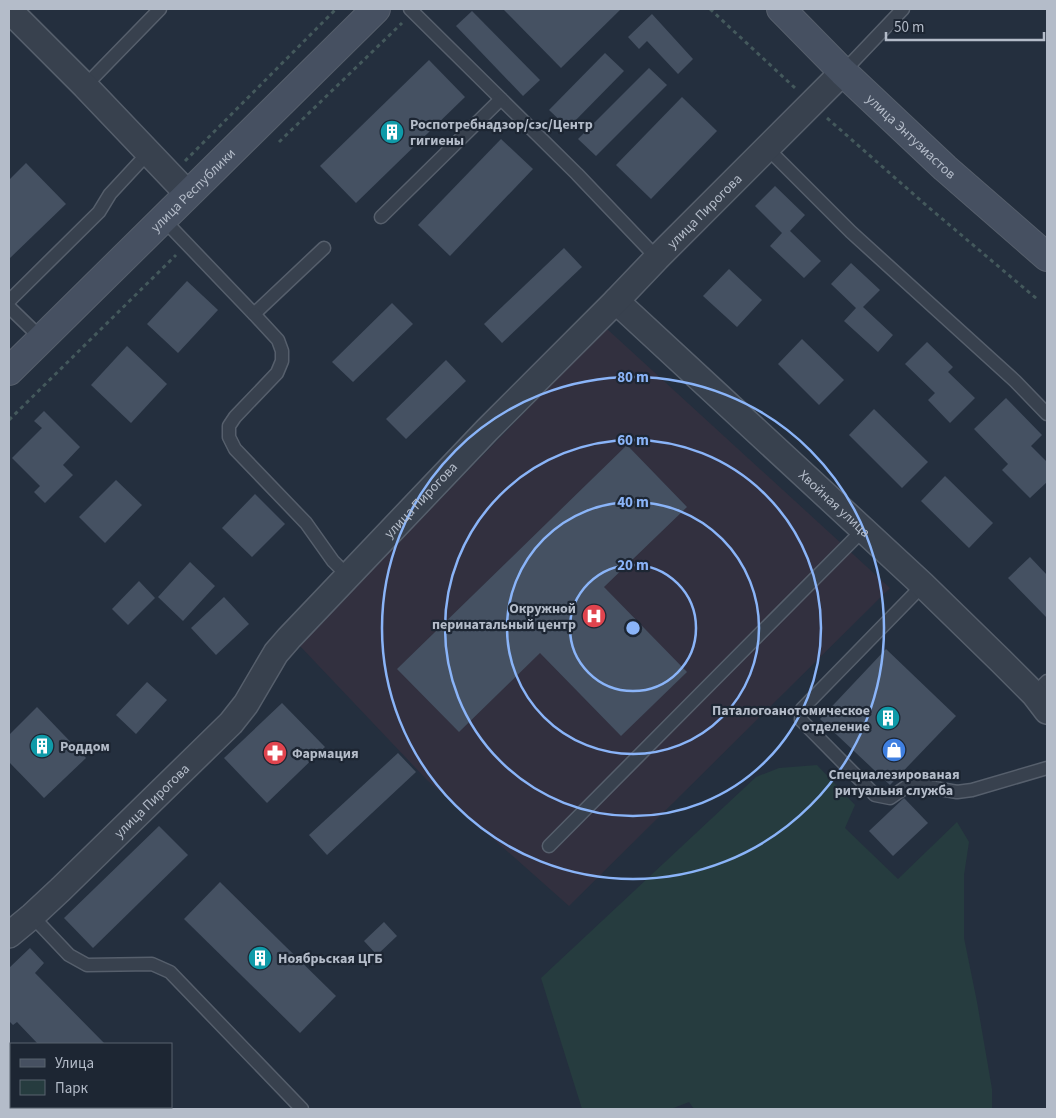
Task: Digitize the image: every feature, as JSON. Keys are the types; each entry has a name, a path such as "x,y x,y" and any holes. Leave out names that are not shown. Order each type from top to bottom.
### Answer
{"street":[{"name":"улица Республики","path":"9,371 163,219 179,185 376,9"},
{"name":"улица Энтузиастов","path":"781,9 843,72 945,168 1047,257"},
{"path":"9,10 85,86 179,185"},
{"name":"улица Пирогова","path":"9,935 61,889 230,723 246,704 276,653 348,576 487,430 843,72"},
{"name":"Хвойная улица","path":"616,301 1002,660 1043,695"}],"lane":[{"path":"843,72 903,9"},
{"path":"85,86 156,10"},
{"path":"412,10 577,174 657,258"},
{"path":"382,217 501,99"},
{"path":"767,148 857,238 1015,381 1047,414"},
{"path":"9,301 99,212 110,194 148,152"},
{"path":"163,219 278,340 282,351 282,361 277,373 235,417 229,426 229,437 235,448 306,523 333,561 348,576"},
{"path":"254,314 324,248"},
{"path":"9,307 42,339"},
{"path":"549,846 863,530"},
{"path":"923,585 802,709 801,720 875,795 890,798 906,787 918,785 957,792 972,790 1047,768"},
{"path":"32,916 69,955 87,965 152,964 170,972 302,1109"}],"path":[{"path":"179,185 336,9"},
{"path":"710,9 811,104 1037,299"},
{"path":"278,143 412,10"},
{"path":"9,420 176,255 183,240"}],"shaded area":[{"name":"Окружной перинатальный центр","path":"606,328 890,588 569,906 427,780 299,645"}],"green space":[{"path":"817,765 855,805 845,828 898,879 957,822 969,842 964,875 964,938 992,1089 992,1109 694,1109 689,1102 671,1109 582,1109 541,978 756,777 779,768"}],"building":[{"path":"503,9 621,9 561,68"},
{"path":"472,11 540,80 523,96 456,26"},
{"path":"652,14 693,59 678,74 647,41 639,49 628,37"},
{"path":"605,53 624,71 568,128 549,110"},
{"name":"Роспотребнадзор/сэс/Центр гигиены","path":"429,60 465,97 356,203 320,166"},
{"path":"649,68 667,85 596,156 578,139"},
{"path":"682,97 717,131 651,199 616,165"},
{"path":"501,139 533,169 450,256 418,225"},
{"path":"26,163 66,204 9,259 9,180"},
{"path":"775,186 805,215 790,231 821,261 804,278 770,246 782,233 755,206"},
{"path":"564,248 582,267 502,343 484,324"},
{"path":"851,263 880,290 863,307 893,335 878,352 844,321 856,308 831,284"},
{"path":"729,269 762,300 737,327 703,296"},
{"path":"187,281 218,310 178,353 147,324"},
{"path":"392,303 413,324 353,382 332,362"},
{"path":"802,339 844,380 819,405 778,364"},
{"path":"927,342 953,367 948,372 975,398 950,423 928,400 935,393 905,364"},
{"path":"127,346 167,384 131,423 91,385"},
{"path":"446,360 466,381 406,439 386,419"},
{"path":"1006,398 1042,435 1031,446 1047,462 1047,482 1030,498 1002,470 1008,464 974,429"},
{"path":"874,409 928,462 902,488 849,435"},
{"path":"44,411 80,447 63,465 73,475 45,503 34,492 40,486 12,458 42,428 34,421"},
{"path":"627,445 687,507 604,587 687,672 621,736 540,653 459,732 397,669"},
{"path":"945,476 993,523 969,548 921,501"},
{"path":"116,480 142,505 105,543 79,517"},
{"path":"255,494 285,524 252,557 222,528"},
{"path":"1030,557 1047,575 1047,618 1008,578"},
{"path":"190,562 215,586 183,621 158,597"},
{"path":"139,581 155,598 128,625 112,609"},
{"path":"224,597 249,624 216,655 191,628"},
{"name":"Паталогоанотомическое отделение","path":"886,649 956,716 890,785 820,719"},
{"path":"147,682 167,700 136,734 116,715"},
{"name":"Фармация","path":"282,703 325,747 267,803 224,758"},
{"name":"Роддом","path":"37,707 86,758 44,798 9,762 9,735"},
{"path":"398,753 416,772 327,855 309,835"},
{"path":"904,798 928,823 893,856 869,831"},
{"path":"159,826 188,855 93,948 64,918"},
{"name":"Ноябрьская ЦГБ","path":"220,882 336,996 300,1033 184,919"},
{"path":"384,922 397,936 377,955 364,941"},
{"path":"30,948 44,963 35,973 104,1043 37,1043 17,1022 13,1025 9,1021 9,968"},
{"path":"100,1108 169,1109 101,1109"}],"place":[{"name":"Роспотребнадзор/сэс/Центр гигиены","path":"392,132"},
{"name":"Окружной перинатальный центр","path":"594,616"},
{"name":"Паталогоанотомическое отделение","path":"888,718"},
{"name":"Роддом","path":"42,746"},
{"name":"Специалезированая ритуальня служба","path":"894,750"},
{"name":"Фармация","path":"275,753"},
{"name":"Ноябрьская ЦГБ","path":"260,958"}]}
